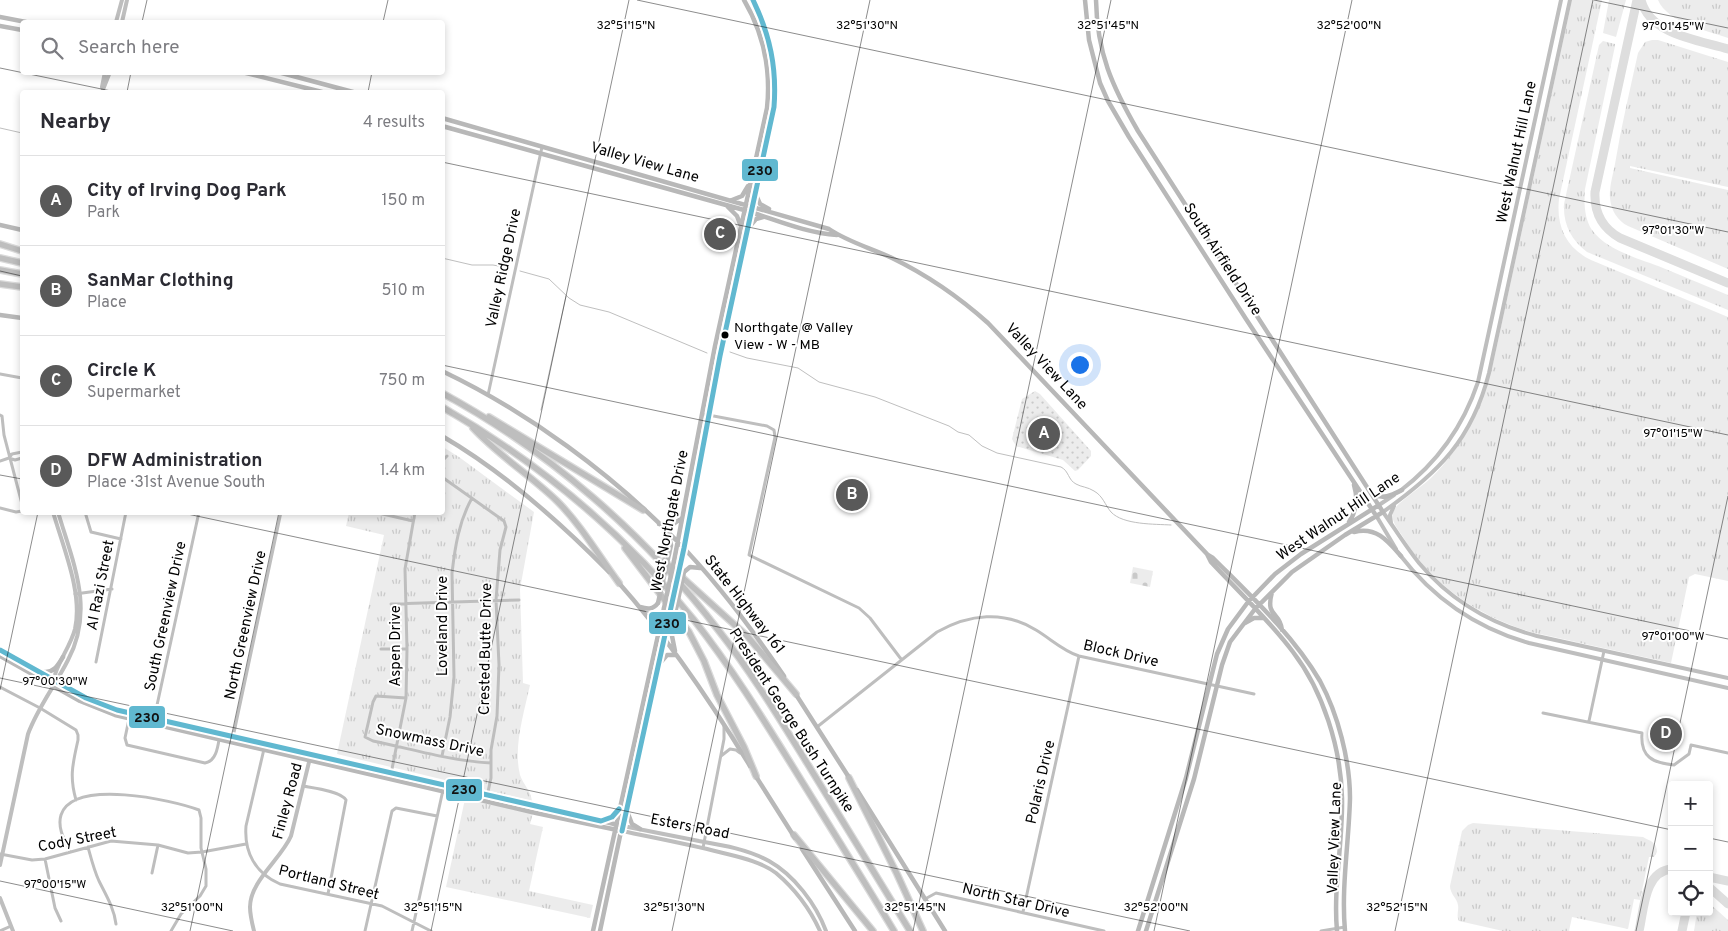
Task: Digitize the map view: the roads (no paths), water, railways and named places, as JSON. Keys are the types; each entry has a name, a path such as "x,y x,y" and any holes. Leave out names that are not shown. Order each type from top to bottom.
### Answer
{"highway":[{"path":"0,244 20,250"},
{"path":"0,258 20,263"},
{"path":"0,270 20,274"},
{"path":"0,284 20,287"},
{"name":"President George Bush Turnpike","path":"445,395 516,438 549,462 609,512 642,543 688,593 720,631 748,671 910,931"},
{"path":"466,406 502,423 644,510"},
{"name":"President George Bush Turnpike","path":"445,409 524,459 580,503 614,534 682,605 735,675 894,931"},
{"path":"467,421 487,443 558,502 577,524 619,583"},
{"path":"614,534 689,632 756,776"},
{"path":"642,543 668,564 748,637 796,694"},
{"path":"849,778 898,874 923,931"},
{"path":"794,835 873,931"}],"main road":[{"name":"West Northgate Drive","path":"600,931 684,548 723,309 767,108 768,77 764,48 752,14 744,0"},
{"name":"West Northgate Drive","path":"593,931 683,517 752,212 776,93 776,69 772,45 768,30 753,0"},
{"name":"South Airfield Drive","path":"1085,0 1089,40 1100,83 1108,101 1145,161 1377,517"},
{"name":"South Airfield Drive","path":"1096,0 1099,38 1117,96 1384,512"},
{"path":"0,17 20,21"},
{"path":"15,29 17,21"},
{"path":"0,26 20,30"},
{"path":"254,75 314,90"},
{"path":"288,84 290,75 346,90"},
{"path":"768,92 776,93"},
{"name":"Valley View Lane","path":"445,119 829,229 920,273 973,309 1013,348 1206,554 1210,562 1264,618 1293,652 1308,675 1330,727 1340,769 1342,797 1336,914 1337,930"},
{"name":"Valley View Lane","path":"445,127 752,212 763,217 827,234 838,235"},
{"path":"1145,161 1154,156"},
{"path":"731,200 742,196 750,183"},
{"path":"756,193 760,204 774,213"},
{"path":"726,205 737,216 740,226"},
{"path":"745,239 753,221 763,217"},
{"path":"0,225 20,230"},
{"path":"723,309 730,310"},
{"path":"0,315 20,318"},
{"name":"State Highway 161","path":"445,373 488,395 568,447 604,474 678,542 704,570 761,642 796,694 870,808 945,931"},
{"path":"445,438 475,456 518,488 581,544 619,583 676,655 723,723 855,931"},
{"path":"1347,525 1355,512 1356,503 1356,491 1351,479"},
{"path":"1372,494 1388,497 1402,490"},
{"name":"West Walnut Hill Lane","path":"1138,931 1178,805 1222,640 1248,602 1275,574 1379,505"},
{"name":"West Walnut Hill Lane","path":"1146,931 1196,772 1230,642 1238,629 1259,604 1292,572 1345,535 1384,512"},
{"path":"659,524 674,524 683,517"},
{"path":"1345,535 1361,530 1376,533 1386,538 1400,556"},
{"path":"638,606 646,609 652,608 658,603 671,545 668,533"},
{"name":"Valley View Lane","path":"1206,554 1213,558 1259,604 1297,648 1319,680 1333,710 1347,764 1350,796 1344,897 1345,929"},
{"path":"676,655 672,636 673,623 684,572 690,566 704,570"},
{"path":"1273,590 1269,604 1282,625 1282,631"},
{"path":"1240,593 1242,604 1240,612"},
{"path":"1238,629 1254,618 1264,618"},
{"name":"Esters Road","path":"0,650 86,698 154,722 310,758 390,779 487,796 601,821 616,827"},
{"path":"658,668 667,655 676,655"},
{"name":"Esters Road","path":"0,656 90,706 129,719 154,722"},
{"path":"8,661 11,656"},
{"path":"41,672 50,672 63,657"},
{"name":"Esters Road","path":"310,758 391,773 486,801 623,828"},
{"path":"629,764 635,766"},
{"path":"1178,805 1185,807"},
{"path":"601,821 612,817 619,809"},
{"path":"626,810 632,824 640,829"},
{"path":"1159,864 1166,867"},
{"path":"600,901 607,901"}],"street":[{"path":"117,20 122,0"},
{"path":"122,20 127,0"},
{"name":"West Walnut Hill Lane","path":"1379,505 1402,490 1428,467 1458,430 1469,408 1480,376 1561,0"},
{"name":"West Walnut Hill Lane","path":"1384,512 1417,488 1438,468 1465,433 1486,384 1570,0"},
{"path":"1548,60 1557,61"},
{"path":"102,90 105,75"},
{"path":"103,90 109,75"},
{"name":"Valley Ridge Drive","path":"488,395 542,146"},
{"path":"1499,288 1507,290"},
{"path":"0,374 20,378"},
{"path":"1469,408 1476,411"},
{"path":"706,414 767,426 774,430 775,437 749,555 859,608 870,618 901,659"},
{"path":"1,416 9,458 20,497"},
{"path":"0,461 9,458 12,454 20,452"},
{"path":"9,458 15,460 20,459"},
{"path":"445,479 472,498"},
{"name":"Crested Butte Drive","path":"472,498 504,521 506,528 500,550 496,600 499,684 497,716 490,750 491,763 486,801"},
{"name":"Loveland Drive","path":"442,756 450,717 453,685 452,573 463,518 472,498"},
{"path":"1391,523 1392,510 1395,504"},
{"path":"0,508 20,511"},
{"path":"1384,512 1408,549 1428,574 1461,602 1481,614 1504,625 1538,636 1728,678"},
{"path":"53,515 76,594 77,608 75,627 55,679"},
{"path":"0,865 28,734 77,640 82,616 81,593 59,515"},
{"path":"87,515 91,532 121,539"},
{"name":"Al Razi Street","path":"96,662 125,515"},
{"name":"South Greenview Drive","path":"154,722 198,515"},
{"name":"North Greenview Drive","path":"232,740 280,515"},
{"path":"387,515 413,521"},
{"name":"Aspen Drive","path":"390,779 406,698 406,569 414,515"},
{"path":"1377,517 1400,556 1422,581 1460,612 1499,634 1529,644 1728,688"},
{"path":"1422,581 1428,574"},
{"path":"76,594 112,589"},
{"path":"391,604 519,600"},
{"name":"Block Drive","path":"817,727 937,632 952,624 971,618 988,616 1016,620 1035,629 1067,651 1079,656 1254,694"},
{"path":"381,649 407,649"},
{"path":"1589,721 1604,650"},
{"name":"Polaris Drive","path":"1022,912 1079,656"},
{"path":"0,687 76,730 78,735 71,770 76,800"},
{"name":"Snowmass Drive","path":"406,698 376,696 365,737 373,741 471,762 491,763"},
{"path":"1543,713 1642,733 1641,740 1646,754 1650,759 1660,764 1674,765 1688,754 1691,745 1728,753"},
{"path":"129,719 125,738 127,745 205,764 214,758 219,737"},
{"path":"703,848 724,739 723,723"},
{"name":"Portland Street","path":"264,747 246,826 246,844 252,861 265,875 280,884 382,906 431,931"},
{"path":"720,757 730,749 736,750 744,757"},
{"name":"Finley Road","path":"254,931 250,905 253,892 287,846 292,836 310,758"},
{"path":"303,786 338,794 346,800 328,894"},
{"path":"412,931 444,788"},
{"path":"70,852 60,829 60,822 63,810 68,804 76,800 107,795 134,796 199,810 201,818 200,836 207,876 204,891 181,914 171,931"},
{"path":"365,931 392,811 396,808 437,816"},
{"name":"Esters Road","path":"623,828 640,829 704,842 746,852 769,861 796,884 810,901 817,910 826,931"},
{"name":"Esters Road","path":"623,828 760,864 776,873 792,888 803,902 820,931"},
{"name":"Cody Street","path":"1,854 32,860 45,859 111,841 158,845 180,852 202,852 246,844"},
{"path":"152,873 158,845"},
{"path":"88,847 98,879 115,915 116,924"},
{"path":"45,859 55,908 61,922"},
{"path":"776,873 779,868"},
{"name":"North Star Drive","path":"924,899 936,893 1104,931"},
{"path":"0,898 13,931"},
{"path":"0,931 11,926"},
{"path":"1321,931 1345,929"}],"waterway":[{"path":"0,128 20,133"},
{"path":"445,259 472,265 493,265 509,268"},
{"path":"520,271 549,279 569,298 580,305 609,312 707,353"},
{"path":"541,410 566,296"},
{"path":"730,352 747,358 798,368 819,382 875,397 969,435 982,446 997,453 1061,467 1073,482 1097,493 1116,516 1131,522 1171,525"}],"place":[{"name":"Circle K","path":"720,234"},
{"name":"Northgate @ Valley View - W - MB","path":"725,335"},
{"name":"City of Irving Dog Park","path":"1044,434"},
{"name":"SanMar Clothing","path":"852,495"},
{"name":"DFW Administration","path":"1666,734"}]}
